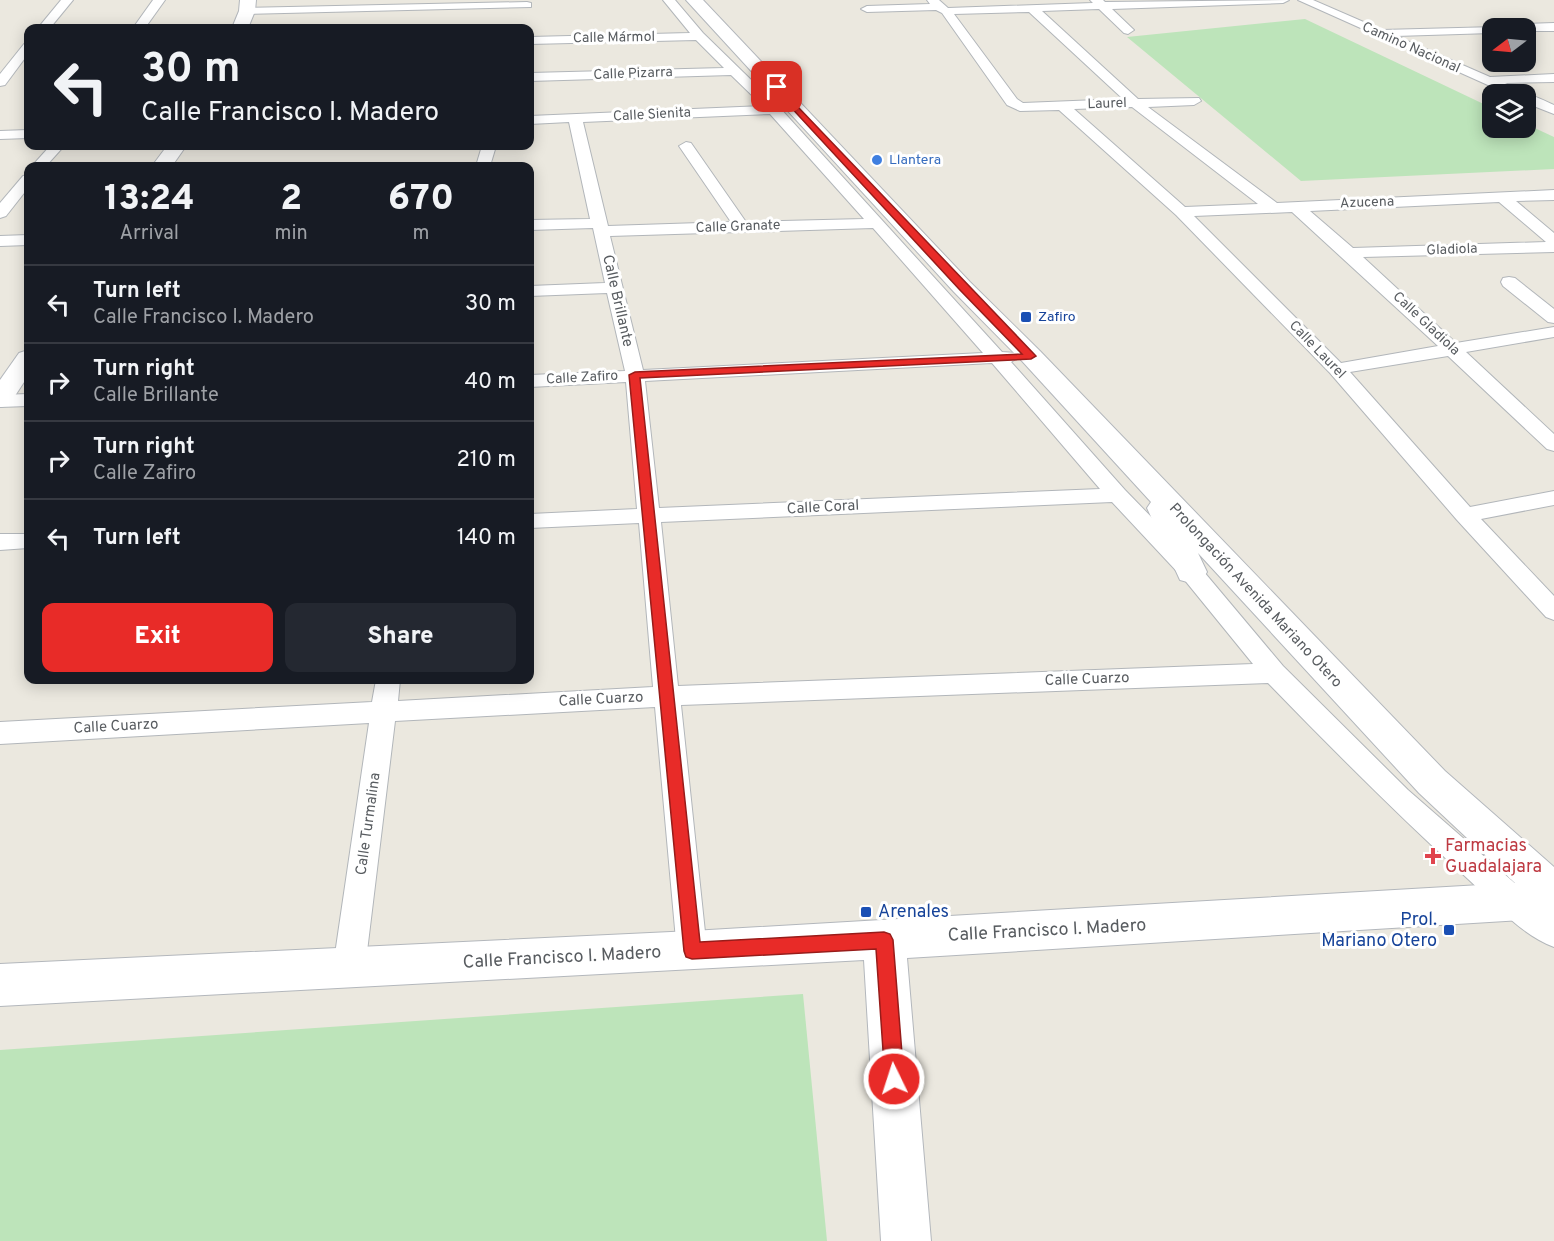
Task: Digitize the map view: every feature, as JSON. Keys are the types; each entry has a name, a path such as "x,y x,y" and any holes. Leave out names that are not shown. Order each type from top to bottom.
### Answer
{"main road":[{"name":"Prolongación Avenida Mariano Otero","path":"694,0 729,56 1031,356 1541,898"},
{"path":"241,24 247,5"},
{"path":"0,400 24,364"},
{"path":"1155,490 1171,532 1191,572"},
{"name":"Calle Francisco I. Madero","path":"0,985 692,951 1541,898"},
{"path":"884,940 906,1241"}],"street":[{"path":"47,24 67,0"},
{"path":"142,24 159,0"},
{"path":"669,0 699,36 729,56 774,110 940,292 1117,495"},
{"path":"867,9 939,6 1032,8 1099,3 1283,0"},
{"name":"Camino Nacional","path":"1304,0 1493,84"},
{"path":"247,5 528,3 523,21"},
{"path":"1099,3 1128,30"},
{"name":"Laurel","path":"939,6 1012,102 1020,107 1194,101"},
{"path":"1032,8 1135,103 1272,207"},
{"path":"1536,28 1554,27"},
{"path":"1378,33 1482,30"},
{"name":"Calle Mármol","path":"534,40 699,36"},
{"path":"9,51 24,49"},
{"path":"0,82 24,54"},
{"name":"Calle Pizarra","path":"534,77 729,56"},
{"path":"1485,81 1554,78"},
{"path":"1536,102 1554,110"},
{"name":"Calle Laurel","path":"1063,106 1181,212 1336,369 1465,515 1554,611"},
{"name":"Calle Sienita","path":"534,120 774,110"},
{"name":"Calle Brillante","path":"575,119 635,375 692,951"},
{"path":"0,135 24,134"},
{"path":"686,146 742,227"},
{"path":"43,162 53,150"},
{"path":"0,213 24,184"},
{"name":"Azucena","path":"1181,212 1554,195"},
{"path":"1502,197 1554,241"},
{"name":"Calle Gladiola","path":"1295,206 1452,348 1554,445"},
{"name":"Calle Granate","path":"534,225 742,227 875,223"},
{"path":"0,241 24,240"},
{"name":"Gladiola","path":"1349,253 1554,247"},
{"path":"1509,282 1554,318"},
{"path":"534,291 615,288"},
{"path":"1336,369 1554,332"},
{"name":"Calle Zafiro","path":"534,381 1031,356"},
{"path":"0,400 24,400"},
{"path":"1048,415 1080,409"},
{"name":"Calle Coral","path":"534,521 1117,495"},
{"name":"Prolongación Avenida Mariano Otero","path":"1117,495 1191,572 1274,673 1398,798 1541,898"},
{"path":"1465,515 1554,498"},
{"path":"0,542 24,541"},
{"name":"Calle Cuarzo","path":"0,733 667,696 1274,673"},
{"name":"Calle Turmalina","path":"349,968 388,684"},
{"path":"1398,798 1432,782"},
{"path":"1541,898 1554,933"}],"green space":[{"path":"1305,19 1482,103 1482,138 1536,138 1536,129 1554,137 1554,169 1301,181 1127,37"},
{"path":"803,994 827,1241 0,1241 0,1050"}],"place":[{"name":"Llantera","path":"877,160"},
{"name":"Zafiro","path":"1026,317"},
{"name":"Farmacias Guadalajara","path":"1433,856"},
{"name":"Arenales","path":"866,912"},
{"name":"Prol. Mariano Otero","path":"1449,930"}],"route":[{"path":"777,87 962,287 1031,356 635,375 692,951 884,940 894,1079"}]}
